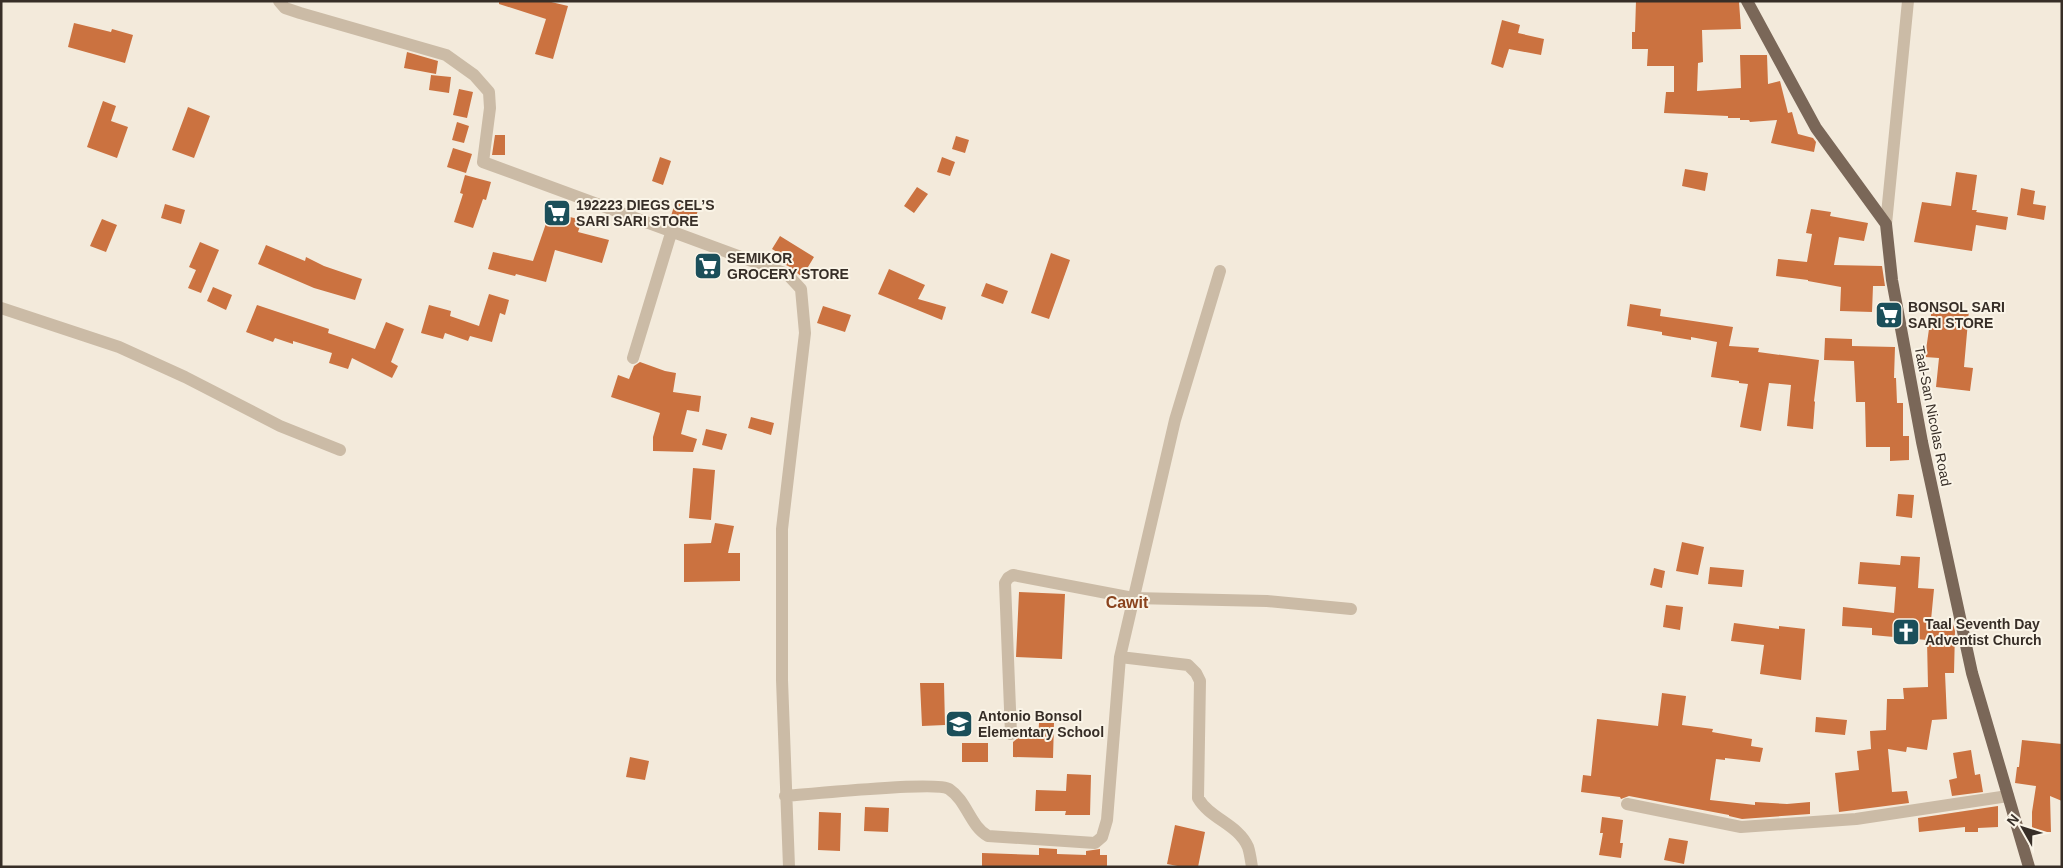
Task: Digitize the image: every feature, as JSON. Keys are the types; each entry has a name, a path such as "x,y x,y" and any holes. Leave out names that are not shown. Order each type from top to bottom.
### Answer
{"main road":[{"name":"Taal-San Nicolas Road","path":"1747,1 1816,128 1886,224 1892,280 1922,442 1972,674 2029,867"}],"street":[{"path":"278,1 285,8 300,13 446,55 474,75 489,92 490,108 483,162 672,230 787,274 801,289 805,333 782,529 782,680 789,867"},
{"path":"1886,224 1908,1"},
{"path":"633,358 672,230"},
{"path":"785,796 920,786 948,788 957,796 979,831 988,836 1095,843 1102,837 1107,820 1120,657 1175,420 1220,271"},
{"path":"1,308 119,346 185,377 280,426 340,450"},
{"path":"1011,734 1005,583 1013,575 1133,598 1267,601 1351,609"},
{"path":"1120,657 1188,666 1196,673 1200,681 1198,798 1203,808 1238,832 1248,847 1252,867"},
{"path":"1627,804 1742,827 1856,819 2008,796"}],"building":[{"path":"499,1 547,1 568,6 553,59 535,54 546,19 499,4"},
{"path":"1636,1 1739,2 1741,29 1702,30 1703,62 1698,63 1697,91 1741,88 1740,55 1767,55 1768,84 1780,81 1788,113 1792,112 1798,134 1813,138 1816,142 1814,152 1771,143 1777,120 1750,122 1749,120 1740,120 1740,118 1728,118 1728,116 1664,113 1666,92 1674,92 1674,66 1647,66 1648,49 1632,49 1632,32 1635,32"},
{"path":"1502,20 1520,25 1518,33 1544,39 1541,55 1509,49 1503,68 1491,64"},
{"path":"74,23 111,32 112,29 133,35 125,63 68,47"},
{"path":"407,52 438,61 436,74 404,68"},
{"path":"431,75 451,77 449,93 429,90"},
{"path":"459,89 473,92 467,118 453,115"},
{"path":"103,101 116,106 111,121 128,127 117,158 87,147"},
{"path":"188,107 210,116 194,158 172,150"},
{"path":"457,122 469,126 464,143 452,140"},
{"path":"495,135 505,135 505,155 492,155"},
{"path":"956,136 969,140 965,153 952,149"},
{"path":"453,148 472,154 466,173 447,167"},
{"path":"660,157 671,161 663,185 652,181"},
{"path":"942,157 955,162 950,176 937,172"},
{"path":"1685,169 1708,173 1705,191 1682,186"},
{"path":"1956,172 1977,175 1972,210 2008,217 2006,230 1976,225 1972,251 1914,242 1922,202 1951,206"},
{"path":"465,175 491,182 486,200 483,199 473,228 454,222 463,194 460,193"},
{"path":"917,187 928,194 914,213 904,206"},
{"path":"2021,188 2035,191 2033,204 2046,206 2044,220 2017,215"},
{"path":"676,200 699,207 694,223 671,216"},
{"path":"165,204 185,210 181,224 161,218"},
{"path":"1811,209 1831,212 1830,216 1868,223 1864,241 1839,237 1834,265 1882,266 1885,286 1873,286 1872,312 1840,311 1841,287 1776,276 1778,259 1807,262 1812,234 1806,233"},
{"path":"550,212 582,220 578,232 609,240 602,263 555,250 546,282 488,269 493,252 533,261"},
{"path":"102,219 117,225 106,252 90,246"},
{"path":"780,236 814,257 802,277 790,267 778,261 782,255 772,249"},
{"path":"200,242 219,250 201,293 188,288 196,270 189,267"},
{"path":"266,245 305,261 306,257 324,266 362,279 355,300 314,288 258,264"},
{"path":"1051,253 1070,260 1049,319 1031,313"},
{"path":"889,269 925,285 918,299 946,307 942,320 878,294"},
{"path":"986,283 1008,291 1003,304 981,296"},
{"path":"213,287 232,295 226,310 207,301"},
{"path":"489,294 509,300 505,315 500,313 492,342 470,336 468,341 445,333 443,339 421,333 429,305 451,311 450,316 479,326"},
{"path":"1630,304 1661,309 1660,316 1733,327 1729,346 1759,348 1758,352 1819,360 1813,429 1787,426 1791,385 1769,383 1761,431 1740,427 1748,384 1711,377 1717,342 1691,337 1691,340 1662,335 1662,332 1627,326"},
{"path":"257,305 329,329 328,333 375,349 386,322 404,329 391,362 398,366 392,378 352,358 348,369 329,363 332,353 293,341 293,344 275,338 273,342 246,332"},
{"path":"823,306 851,315 845,332 817,323"},
{"path":"1932,308 1969,310 1964,367 1973,368 1970,391 1936,387 1939,358 1925,357"},
{"path":"1825,338 1852,339 1852,346 1895,347 1894,378 1896,378 1897,403 1903,403 1903,436 1909,436 1909,460 1890,461 1890,447 1866,447 1865,402 1856,402 1854,361 1824,360"},
{"path":"640,362 676,373 673,392 701,396 699,412 687,410 681,434 697,439 693,452 653,451 653,437 660,413 611,397 618,375 629,379 634,366"},
{"path":"751,417 774,423 771,435 748,428"},
{"path":"706,429 727,434 722,450 702,445"},
{"path":"693,468 715,470 711,520 689,518"},
{"path":"1898,494 1914,495 1912,518 1896,516"},
{"path":"715,523 734,526 728,553 740,553 740,581 684,582 684,544 711,543"},
{"path":"1682,542 1704,547 1698,575 1676,571"},
{"path":"1901,556 1920,557 1918,588 1934,589 1931,620 1952,621 1955,631 1954,673 1945,673 1947,719 1932,720 1927,750 1907,747 1906,752 1888,749 1892,792 1907,791 1909,803 1839,812 1835,773 1859,770 1857,751 1871,749 1870,731 1886,730 1887,699 1904,699 1903,688 1928,687 1927,640 1872,635 1872,628 1842,626 1843,607 1894,613 1896,587 1858,584 1860,562 1900,565"},
{"path":"1710,567 1744,570 1742,587 1708,584"},
{"path":"1654,568 1665,571 1662,588 1650,585"},
{"path":"1019,592 1065,594 1062,659 1016,657"},
{"path":"1666,605 1683,607 1680,630 1663,627"},
{"path":"1734,623 1779,629 1779,626 1805,629 1801,680 1760,674 1764,645 1731,641"},
{"path":"920,683 944,683 945,725 922,726"},
{"path":"1662,693 1686,696 1682,725 1713,729 1712,732 1752,739 1751,746 1763,748 1760,762 1725,758 1725,760 1716,759 1710,800 1755,805 1755,802 1787,804 1810,802 1810,814 1742,819 1629,796 1621,799 1620,797 1581,792 1583,775 1591,776 1597,719 1658,726"},
{"path":"1816,717 1847,720 1845,735 1815,732"},
{"path":"1039,723 1054,723 1053,758 1013,757 1013,742 1018,738 1038,738"},
{"path":"2022,740 2062,744 2062,801 2050,796 2051,832 2032,832 2032,812 2036,786 2015,783"},
{"path":"962,743 988,743 988,762 962,762"},
{"path":"1971,750 1975,775 1980,774 1983,792 1952,796 1949,780 1957,778 1953,753"},
{"path":"630,757 649,761 645,780 626,777"},
{"path":"1067,774 1091,775 1090,815 1065,815 1066,811 1035,811 1036,790 1066,791"},
{"path":"1998,806 1998,827 1978,828 1978,832 1965,832 1965,827 1919,832 1918,818"},
{"path":"865,807 889,808 888,832 864,831"},
{"path":"819,812 841,813 840,851 818,850"},
{"path":"1602,817 1623,820 1620,843 1623,843 1621,858 1599,855 1603,833 1600,833"},
{"path":"1175,825 1205,832 1198,867 1167,864"},
{"path":"1669,838 1688,841 1684,864 1664,860"},
{"path":"1039,848 1057,849 1057,854 1086,855 1086,851 1100,849 1100,855 1107,855 1107,867 982,867 982,853 1039,855"}],"place":[{"name":"192223 DIEGS CEL’S SARI SARI STORE","path":"557,213"},
{"name":"SEMIKOR GROCERY STORE","path":"708,266"},
{"name":"BONSOL SARI SARI STORE","path":"1889,315"},
{"name":"Taal Seventh Day Adventist Church","path":"1906,632"},
{"name":"Antonio Bonsol Elementary School","path":"959,724"}],"district":[{"name":"Cawit","path":"1127,602"}]}
